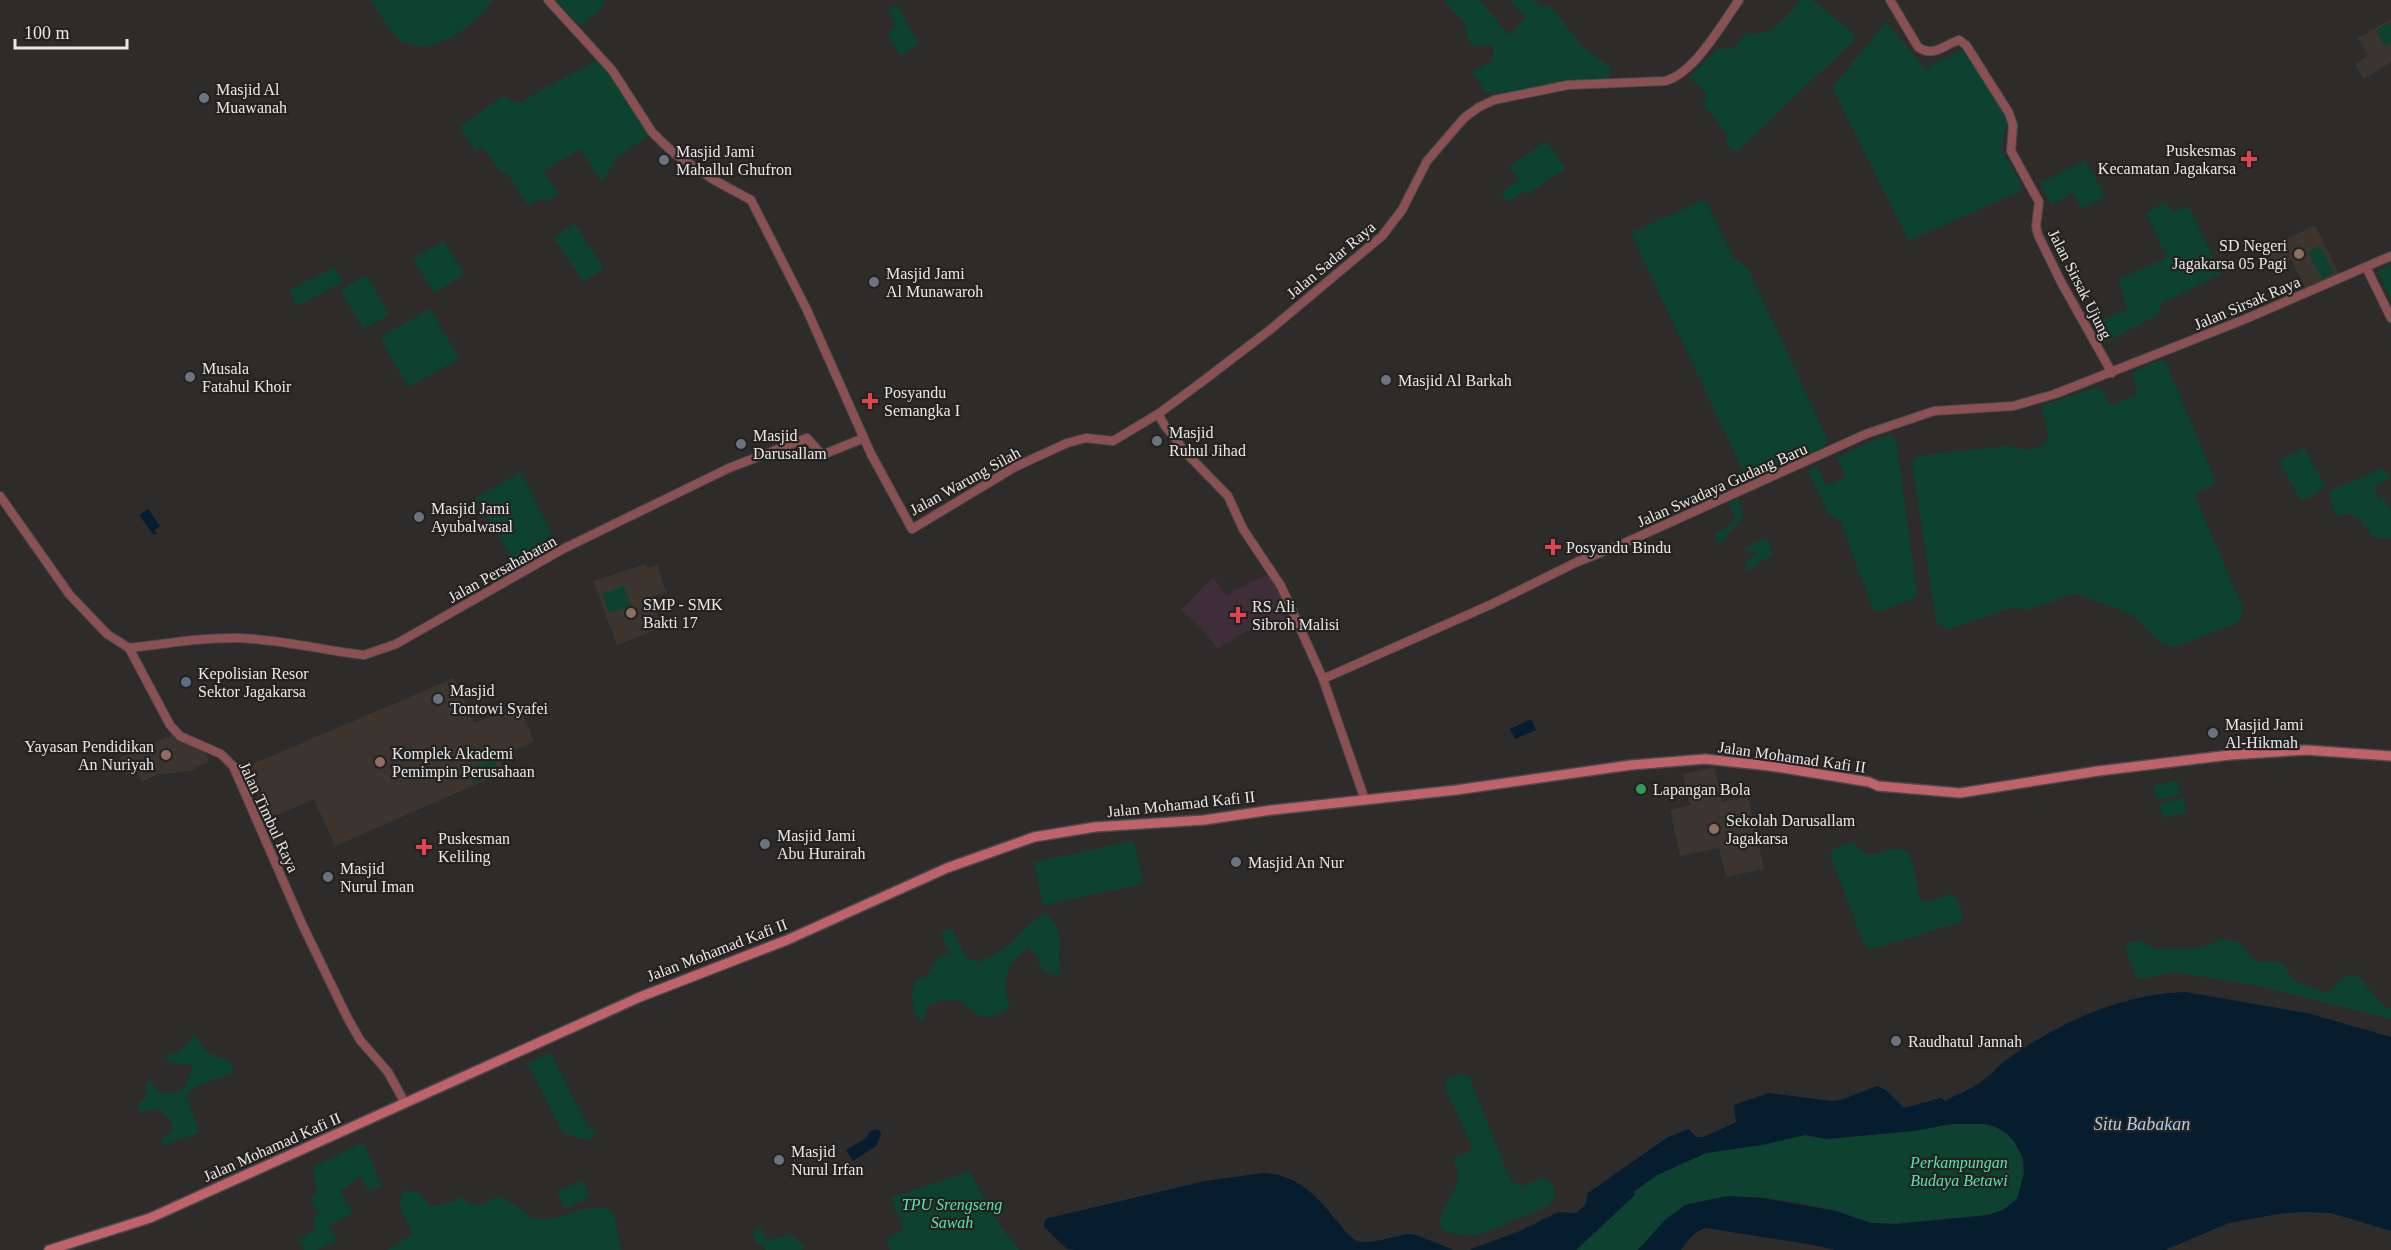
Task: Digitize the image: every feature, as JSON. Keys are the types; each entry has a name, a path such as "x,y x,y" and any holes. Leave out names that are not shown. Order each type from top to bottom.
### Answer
{"main road":[{"name":"Jalan Mohamad Kafi II","path":"49,1250 150,1218 640,997 787,940 946,867 1034,837 1095,827 1204,820 1272,810 1456,790 1631,765 1705,759 1770,766 1869,782 1878,786 1949,793 1998,788 2052,777 2230,755 2306,750 2391,756"}],"street":[{"name":"Jalan Warung Silah","path":"548,0 612,70 651,132 675,154 714,180 751,200 795,284 864,438 912,529 1015,466 1067,443 1086,438 1113,441 1158,414"},
{"name":"Jalan Sadar Raya","path":"1158,414 1271,329 1382,236 1402,210 1427,161 1464,118 1479,107 1494,100 1568,85 1674,79 1702,51 1739,0"},
{"name":"Jalan Sirsak Ujung","path":"1890,0 1918,47 1923,51 1931,53 1959,40 1966,45 2012,119 2013,136 2010,148 2039,202 2036,226 2038,235 2061,282 2112,373"},
{"name":"Jalan Sirsak Raya","path":"2112,373 2391,256"},
{"path":"2366,267 2391,318"},
{"name":"Jalan Swadaya Gudang Baru","path":"1323,679 1492,604 1577,562 1620,545 1876,430 1934,411 2023,404 2112,373"},
{"path":"1158,414 1188,455 1228,496 1243,529 1281,586 1323,679 1365,800"},
{"name":"Jalan Persahabatan","path":"129,648 207,639 238,638 301,644 364,655 373,653 396,644 563,549 729,468 807,438 822,455 864,438"},
{"name":"Jalan Timbul Raya","path":"0,496 69,594 107,634 129,648 170,725 180,736 221,754 233,766 302,924 347,1017 360,1040 388,1072 405,1104"}],"shaded area":[{"path":"2391,19 2391,62 2364,79 2355,64 2368,55 2358,38"},
{"name":"SD Negeri Jagakarsa 05 Pagi","path":"2315,225 2339,274 2306,290 2291,259 2275,266 2267,249"},
{"name":"SMP - SMK Bakti 17","path":"646,564 647,568 657,565 666,592 651,597 661,628 617,645 593,581"},
{"name":"RS Ali Sibroh Malisi","path":"1270,573 1291,620 1246,631 1218,649 1200,627 1181,610 1213,577 1226,595"},
{"name":"Komplek Akademi Pemimpin Perusahaan","path":"454,678 474,723 518,704 534,741 499,757 505,772 335,846 314,799 268,819 246,767"},
{"name":"Yayasan Pendidikan An Nuriyah","path":"181,731 205,752 209,762 195,767 196,770 157,775 142,782 137,771 127,775 119,758"},
{"name":"Sekolah Darusallam Jagakarsa","path":"1714,767 1722,802 1748,797 1764,869 1726,877 1719,848 1680,856 1670,810 1690,805 1683,774"}],"green space":[{"path":"370,0 492,1 476,19 454,36 429,45 416,46 405,43 396,36"},
{"path":"555,0 605,0 602,8 580,26"},
{"path":"1444,0 1479,0 1509,35 1526,18 1511,2 1513,0 1534,0 1540,6 1551,7 1583,47 1611,68 1610,81 1487,94 1472,72 1493,61 1493,44 1475,46 1469,41 1465,23"},
{"path":"1800,0 1812,0 1854,34 1855,39 1737,152 1726,144 1727,134 1703,104 1707,94 1689,77 1717,49 1733,48 1747,33 1765,32 1778,25"},
{"path":"896,5 919,44 900,55 887,33 896,27 887,10"},
{"path":"1886,22 1925,69 1964,48 2009,117 2001,148 2024,189 1909,241 1832,88"},
{"path":"2391,22 2391,43 2385,47 2376,31"},
{"path":"599,59 649,135 616,158 602,183 580,149 543,171 559,194 545,202 542,198 528,206 506,171 501,173 483,147 475,151 460,127 503,96 517,104"},
{"path":"1547,141 1565,169 1527,194 1524,191 1507,202 1501,192 1519,180 1509,166"},
{"path":"2085,160 2105,197 2082,209 2073,193 2051,205 2040,183"},
{"path":"1705,199 1734,258 1749,270 1828,440 1822,449 1754,479 1744,474 1631,233"},
{"path":"2166,202 2173,212 2189,206 2221,274 2161,304 2158,315 2104,343 2094,323 2127,309 2118,279 2167,258 2146,213"},
{"path":"575,224 604,269 583,282 554,237"},
{"path":"444,241 464,274 434,293 413,259"},
{"path":"2320,246 2334,272 2322,279 2308,252"},
{"path":"2391,264 2391,300 2377,271"},
{"path":"335,267 343,282 297,306 289,290"},
{"path":"367,275 389,315 363,329 341,290"},
{"path":"431,309 459,359 408,387 380,337"},
{"path":"2160,360 2166,362 2215,480 2214,485 2197,492 2195,496 2243,608 2240,620 2174,647 2160,642 2133,615 2075,593 2027,610 2013,607 1947,629 1936,622 1912,463 1917,456 2007,446 2028,450 2044,445 2049,437 2041,406 2098,387 2103,391 2108,403 2112,405 2137,394 2132,372"},
{"path":"1887,435 1892,435 1896,439 1917,593 1914,598 1878,612 1873,609 1841,523 1827,512 1808,471 1817,466 1825,484 1829,485 1845,477 1839,456"},
{"path":"2304,448 2326,487 2301,501 2279,461"},
{"path":"2383,468 2391,478 2374,486 2379,500 2384,498 2391,512 2391,539 2372,537 2367,526 2362,527 2361,519 2347,513 2336,517 2328,492"},
{"path":"521,472 552,534 514,561 475,498"},
{"path":"1738,498 1744,518 1718,544 1715,535 1733,522 1735,517 1728,503"},
{"path":"1767,537 1773,555 1746,571 1746,560 1756,555 1754,550 1747,553 1745,548"},
{"path":"624,586 631,606 609,613 602,594"},
{"path":"494,759 499,773 473,783 467,769"},
{"path":"2177,780 2181,794 2157,800 2153,786"},
{"path":"2183,798 2187,812 2163,818 2159,804"},
{"path":"1134,841 1143,884 1043,905 1034,862"},
{"path":"1852,842 1867,855 1896,849 1905,851 1915,870 1920,899 1926,902 1951,894 1960,905 1962,919 1957,923 1869,950 1863,943 1830,854 1832,849"},
{"path":"1045,913 1057,927 1059,934 1061,971 1058,976 1042,968 1038,958 1028,947 1013,962 1007,972 1005,989 1010,1007 991,1017 985,1017 974,1012 962,1001 945,999 927,1006 923,1023 916,1014 913,1004 914,982 927,976 937,958 952,952 948,950 941,934 945,930 952,929 967,959 978,962 1004,948"},
{"path":"2222,939 2240,944 2258,962 2279,962 2294,981 2323,992 2329,991 2345,976 2357,975 2385,1007 2391,1008 2391,1019 2255,985 2172,972 2137,978 2125,949 2129,943 2141,940 2155,949 2199,949"},
{"path":"194,1034 208,1052 228,1060 234,1073 199,1085 186,1095 200,1133 162,1145 161,1140 174,1130 170,1119 159,1108 139,1112 137,1105 147,1096 146,1086 149,1078 155,1088 162,1093 183,1090 192,1065 172,1063 167,1060 166,1055 170,1052 182,1051"},
{"path":"551,1053 589,1128 597,1132 591,1141 563,1133 527,1064"},
{"path":"1460,1074 1469,1076 1511,1181 1522,1186 1545,1178 1552,1184 1555,1192 1554,1199 1548,1206 1482,1234 1464,1236 1443,1230 1440,1224 1443,1211 1458,1182 1453,1160 1469,1152 1472,1147 1444,1086 1448,1079"},
{"name":"Perkampungan Budaya Betawi","path":"1968,1123 1995,1128 2005,1133 2019,1148 2023,1172 2019,1195 2002,1210 1966,1218 1878,1224 1801,1203 1762,1198 1723,1198 1705,1200 1682,1208 1668,1218 1638,1250 1576,1250 1646,1182 1706,1153 1805,1135 1826,1139"},
{"path":"363,1142 382,1186 368,1190 361,1176 340,1191 353,1213 330,1225 337,1240 317,1250 304,1250 298,1241 316,1229 313,1220 318,1213 310,1199 317,1193 313,1167"},
{"name":"TPU Srengseng Sawah","path":"969,1171 1002,1229 1020,1250 891,1250 886,1239 904,1230 891,1198"},
{"path":"582,1180 590,1196 565,1209 557,1192"},
{"path":"405,1190 419,1193 431,1207 454,1201 459,1196 478,1205 497,1196 533,1217 546,1220 590,1208 606,1209 614,1213 621,1250 387,1250 413,1234 400,1206"},
{"path":"761,1227 767,1240 792,1235 804,1247 802,1250 765,1250 763,1244 757,1243 752,1232"}],"water":[{"path":"148,509 160,526 154,530 157,533 154,535 139,515"},
{"path":"1531,719 1536,730 1515,739 1510,729"},
{"name":"Situ Babakan","path":"2185,992 2307,1013 2391,1037 2391,1231 2331,1213 2305,1212 2284,1213 2229,1223 2165,1250 1835,1250 1706,1228 1695,1233 1681,1250 1638,1250 1665,1220 1685,1205 1727,1196 1763,1198 1836,1211 1871,1223 1896,1224 1988,1215 2003,1210 2017,1199 2024,1174 2023,1158 2014,1141 2006,1133 1986,1124 1950,1124 1914,1131 1826,1139 1805,1135 1762,1145 1706,1153 1657,1175 1633,1192 1635,1195 1576,1250 1469,1250 1520,1231 1558,1212 1576,1213 1585,1205 1588,1193 1668,1137 1689,1129 1696,1137 1704,1137 1736,1122 1734,1105 1769,1093 1832,1101 1841,1100 1877,1086 1886,1090 1904,1108 1941,1098 1945,1101 1985,1079 2006,1060 2047,1034 2091,1013 2137,998"},
{"path":"876,1129 881,1135 876,1146 853,1161 846,1150 866,1138 870,1131"},
{"path":"1263,1173 1286,1177 1305,1188 1357,1241 1375,1241 1408,1234 1454,1250 1074,1250 1067,1249 1044,1227 1045,1219 1205,1181"}],"place":[{"name":"Masjid Al Muawanah","path":"204,98"},
{"name":"Puskesmas Kecamatan Jagakarsa","path":"2249,159"},
{"name":"Masjid Jami Mahallul Ghufron","path":"664,160"},
{"name":"SD Negeri Jagakarsa 05 Pagi","path":"2299,254"},
{"name":"Masjid Jami Al Munawaroh","path":"874,282"},
{"name":"Musala Fatahul Khoir","path":"190,377"},
{"name":"Masjid Al Barkah","path":"1386,380"},
{"name":"Posyandu Semangka I","path":"870,401"},
{"name":"Masjid Ruhul Jihad","path":"1157,441"},
{"name":"Masjid Darusallam","path":"741,444"},
{"name":"Masjid Jami Ayubalwasal","path":"419,517"},
{"name":"Posyandu Bindu","path":"1553,547"},
{"name":"SMP - SMK Bakti 17","path":"631,613"},
{"name":"RS Ali Sibroh Malisi","path":"1238,615"},
{"name":"Kepolisian Resor Sektor Jagakarsa","path":"186,682"},
{"name":"Masjid Tontowi Syafei","path":"438,699"},
{"name":"Masjid Jami Al-Hikmah","path":"2213,733"},
{"name":"Yayasan Pendidikan An Nuriyah","path":"166,755"},
{"name":"Komplek Akademi Pemimpin Perusahaan","path":"380,762"},
{"name":"Lapangan Bola","path":"1641,789"},
{"name":"Sekolah Darusallam Jagakarsa","path":"1714,829"},
{"name":"Masjid Jami Abu Hurairah","path":"765,844"},
{"name":"Puskesman Keliling","path":"424,847"},
{"name":"Masjid An Nur","path":"1236,862"},
{"name":"Masjid Nurul Iman","path":"328,877"},
{"name":"Raudhatul Jannah","path":"1896,1041"},
{"name":"Masjid Nurul Irfan","path":"779,1160"}]}
